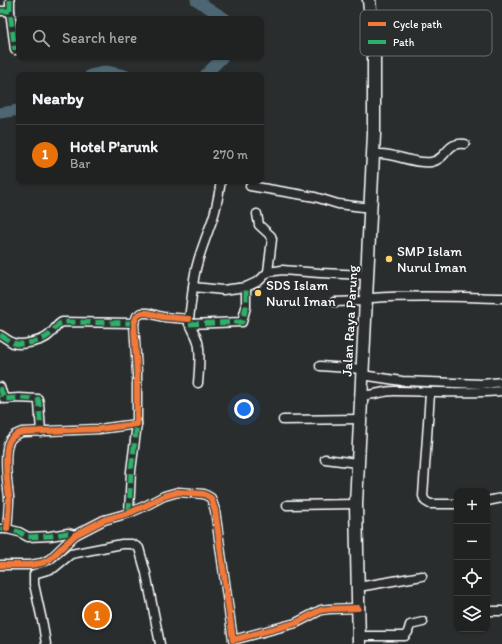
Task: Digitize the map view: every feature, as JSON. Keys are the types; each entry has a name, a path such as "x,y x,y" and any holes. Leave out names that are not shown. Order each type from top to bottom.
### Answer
{"highway":[{"name":"Jalan Raya Parung","path":"369,0 370,10"},
{"name":"Jalan Raya Parung","path":"375,0 376,10"},
{"name":"Jalan Raya Parung","path":"368,300 367,275 371,208 375,190 375,56"},
{"name":"Jalan Raya Parung","path":"364,641 364,373 375,190 380,154 382,116 381,56"},
{"name":"Jalan Raya Parung","path":"364,641 358,608 356,504 360,419 365,396"}],"street":[{"path":"10,0 15,50"},
{"path":"0,11 10,11"},
{"path":"380,154 390,154 402,159 430,162 442,157 450,146 458,143 465,144"},
{"path":"198,383 199,344 189,321 194,275 219,198 221,184"},
{"path":"250,186 315,197 338,204 371,208"},
{"path":"257,214 259,225 271,236 272,239 268,272"},
{"path":"193,287 223,290 246,287 259,281 268,272 282,270 367,275"},
{"path":"129,513 131,471 137,424 137,372 134,323 137,316 142,313 189,321 242,322 246,308 246,287"},
{"path":"334,302 399,296 502,298"},
{"path":"0,335 14,343 23,344 44,339 57,325 62,322 134,323"},
{"path":"320,366 402,381 482,384 502,382"},
{"path":"387,379 387,392"},
{"path":"401,391 402,381"},
{"path":"0,387 4,399 38,399 41,432"},
{"path":"365,396 401,391 430,393 482,393 502,391"},
{"path":"430,393 423,496 425,501 430,504 454,504"},
{"path":"283,420 360,419"},
{"path":"75,536 68,533 28,537 19,532 4,529 9,498 6,482 8,443 15,435 22,432 99,429 137,424"},
{"path":"325,459 357,463"},
{"path":"0,565 30,565 42,563 50,559 75,536 104,520 129,513 164,496 178,492 204,494 211,498 215,510 232,640 239,641 296,623 321,610 358,608"},
{"path":"490,500 502,498"},
{"path":"287,505 356,504"},
{"path":"46,644 34,584 34,574 54,568 71,554 122,544 132,544 139,548 146,573 160,644"},
{"path":"364,586 422,576"},
{"path":"490,611 502,611"},
{"path":"364,641 405,636 410,625 423,622"}],"waterway":[{"path":"196,0 221,16"},
{"path":"208,72 220,60"},
{"path":"103,72 112,72"},
{"path":"0,113 16,110"}],"marked path":[{"path":"10,0 10,11"},
{"path":"0,11 10,11 15,50"},
{"path":"189,324 242,322 246,307 246,287"},
{"path":"0,335 13,343 21,344 37,341 46,337 62,322 134,323"},
{"path":"0,387 4,399 38,399 41,432"},
{"path":"129,513 131,471 137,424"},
{"path":"0,529 19,532 28,537 68,533 75,535"}],"cycle path":[{"path":"7,529 9,497 6,456 8,444 12,438 22,432 99,429 137,424 137,373 134,323 137,316 142,313 148,313 163,317 189,319"},
{"path":"0,565 30,565 42,563 50,559 75,535 104,520 129,513 164,496 178,492 204,494 211,498 215,510 233,640 296,623 321,610 358,608"}],"place":[{"name":"SMP Islam Nurul Iman","path":"389,259"},
{"name":"SDS Islam Nurul Iman","path":"258,293"},
{"name":"Hotel P'arunk","path":"97,615"}]}
